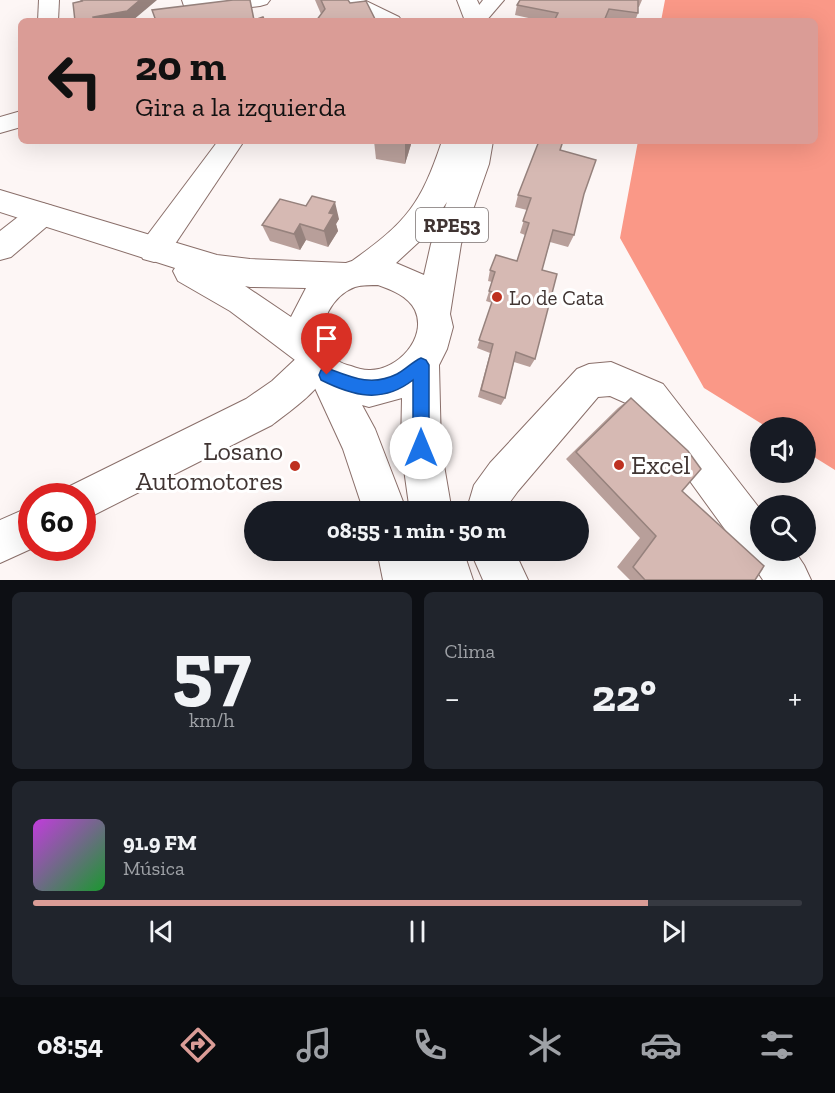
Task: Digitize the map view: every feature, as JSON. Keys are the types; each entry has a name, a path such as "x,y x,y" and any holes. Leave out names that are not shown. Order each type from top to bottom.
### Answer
{"main road":[{"path":"448,0 466,18"},
{"path":"467,0 469,18"},
{"name":"RPE53","path":"382,501 361,443 316,363 305,332 308,314 323,292 391,251 414,230 437,196 454,144"},
{"name":"RPE53","path":"316,363 349,386 375,388 401,380 421,365 435,339 434,312 446,244 475,164 479,144"},
{"path":"0,201 217,268 250,273 353,274 380,271 398,275 414,283 426,296 434,312"},
{"path":"154,250 242,301 316,363"},
{"name":"RPE53","path":"421,365 421,448 429,501"},
{"path":"402,561 406,580"},
{"path":"444,561 450,580"}],"street":[{"path":"48,18 49,0"},
{"path":"192,0 190,2 204,6 260,0"},
{"path":"348,0 386,18"},
{"path":"473,18 494,0"},
{"path":"0,125 18,120"},
{"path":"154,250 229,144"},
{"path":"0,248 42,214"},
{"path":"96,494 259,412 285,393 316,363"},
{"path":"488,501 504,477 589,381 611,379 650,396 750,529"},
{"path":"0,542 18,533"},
{"path":"496,561 506,580"},
{"path":"775,561 789,580"}],"shaded area":[{"path":"665,0 835,0 835,470 816,458 816,417 751,417 704,388 620,238 637,144 818,144 818,18 662,18"}],"building":[{"path":"140,0 127,11 93,18 75,18 73,3"},
{"path":"250,0 254,18 155,18 152,10"},
{"path":"321,0 348,0 350,3 366,1 374,18 318,18 325,9"},
{"path":"520,0 638,0 638,13 609,9 605,18 556,18 558,13 517,5"},
{"path":"538,144 562,144 560,150 596,160 584,194 574,235 553,230 542,270 557,274 535,359 516,352 505,398 481,390 493,344 479,340 495,293 489,291 495,272 490,270 496,255 517,261 529,223 523,221 531,198 518,195"},
{"path":"312,196 335,202 329,213 334,214 324,231 300,224 294,234 262,225 280,199 306,206"},
{"path":"631,398 688,451 701,469 682,491 750,553 750,561 759,561 764,566 755,580 645,580 633,567 656,536 576,452"}],"place":[{"name":"Lo de Cata","path":"497,297"},
{"name":"Excel","path":"619,465"},
{"name":"Losano Automotores","path":"295,466"}],"route":[{"path":"327,375 349,386 375,388 401,380 421,365 421,448"}]}
